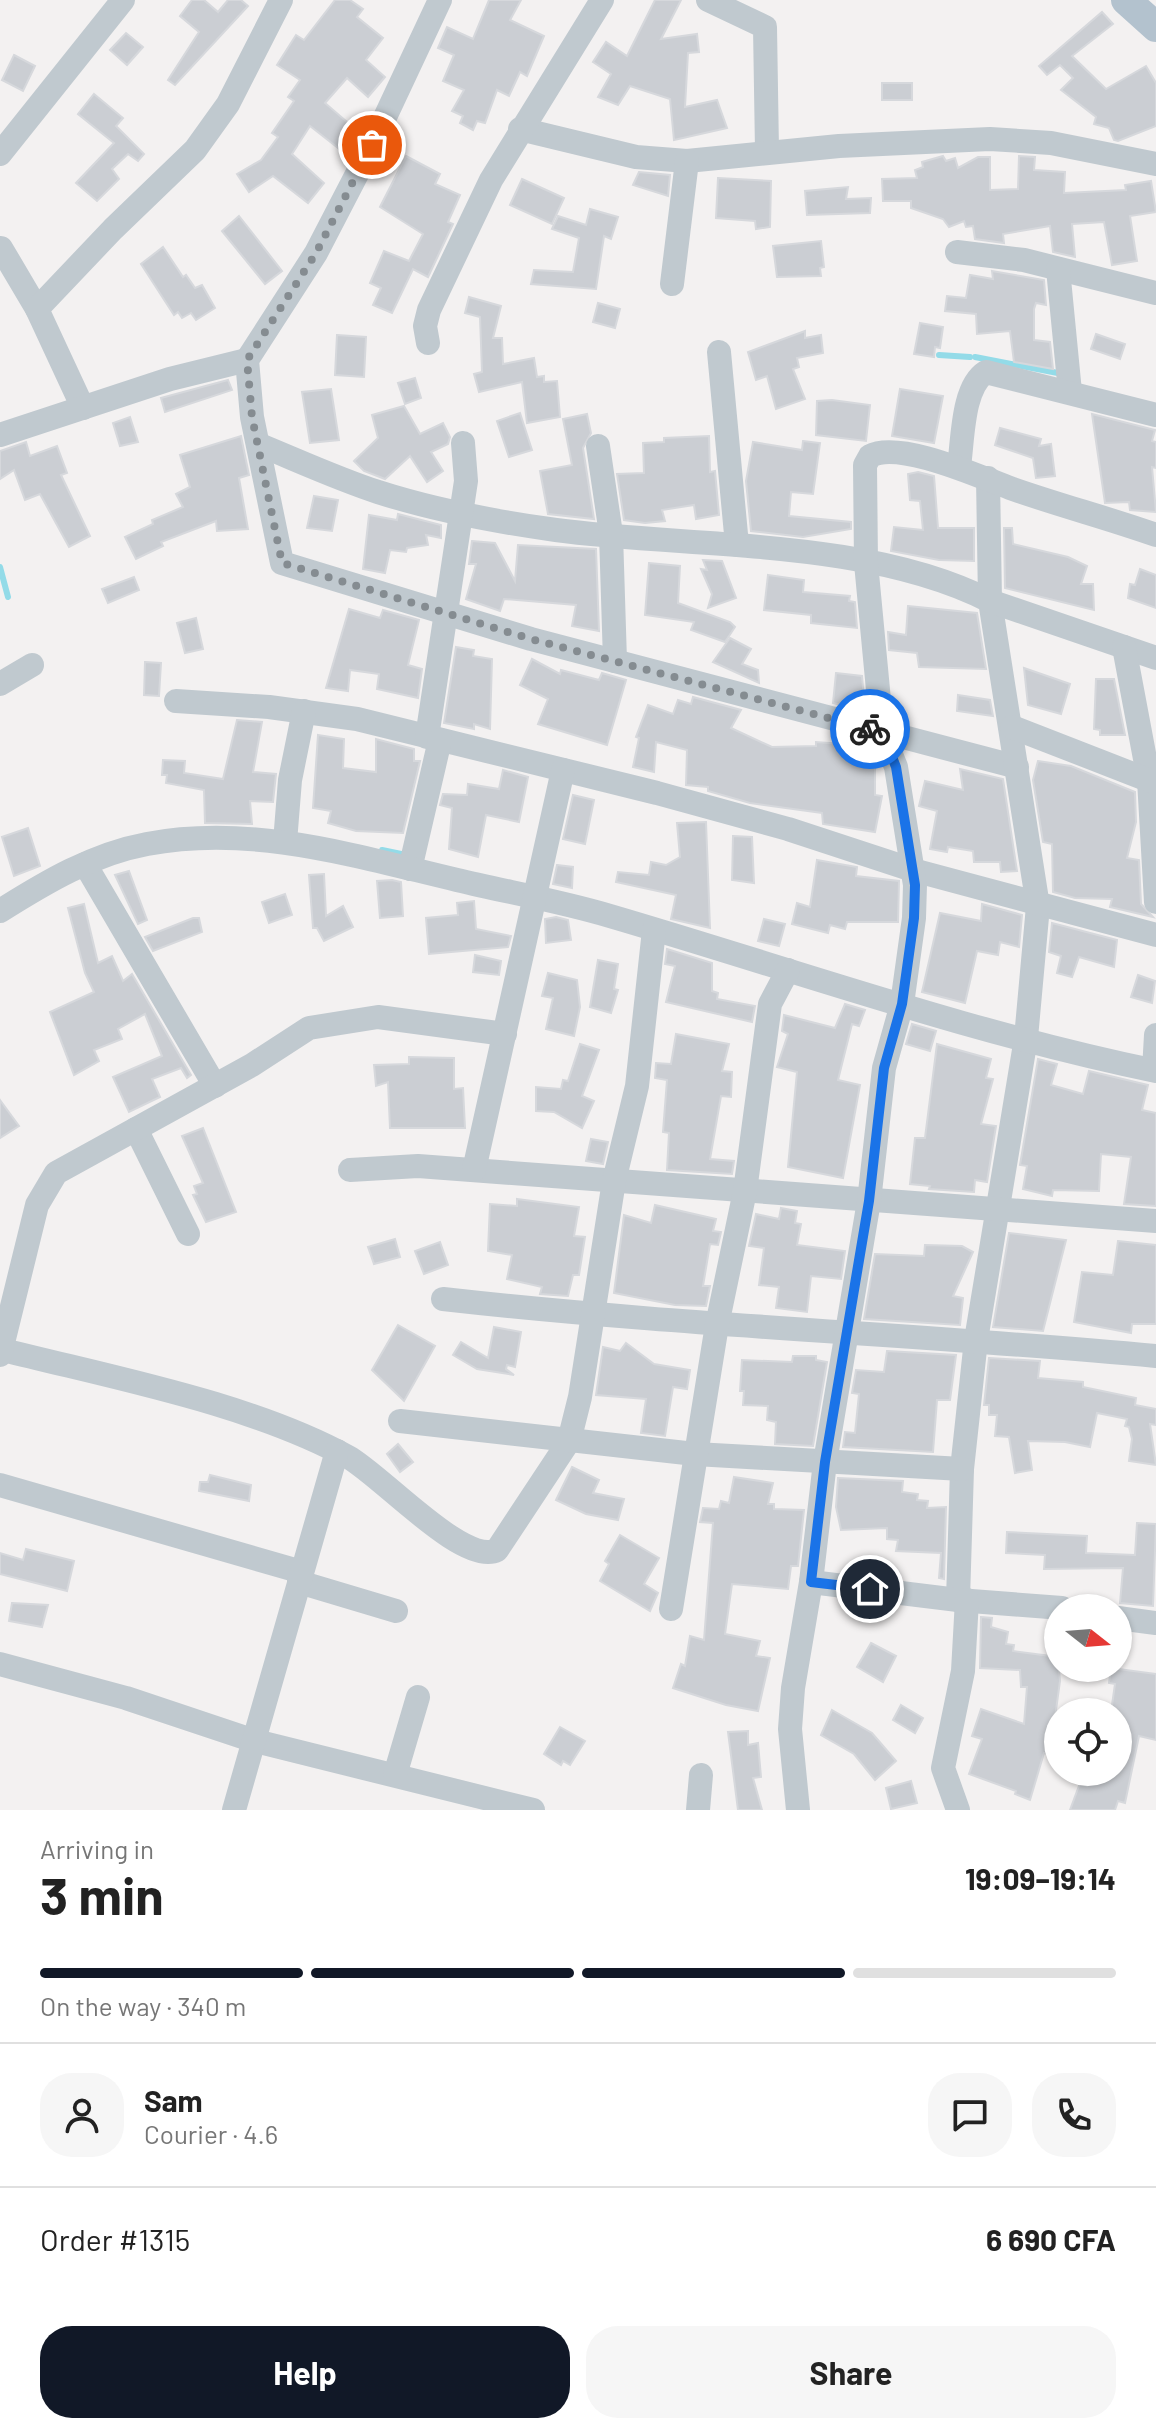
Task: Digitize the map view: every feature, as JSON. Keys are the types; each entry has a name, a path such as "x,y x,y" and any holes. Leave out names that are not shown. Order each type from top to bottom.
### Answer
{"street":[{"path":"0,154 123,0"},
{"path":"37,309 113,229 195,150 228,104 281,0"},
{"path":"440,0 372,145 323,239 247,360 252,417 282,563 615,661 1017,767"},
{"path":"428,343 425,326 429,310 491,180 602,0"},
{"path":"708,0 765,27 767,151"},
{"path":"520,129 636,157 687,161 767,151 990,139 1051,143 1156,164"},
{"path":"672,284 687,161"},
{"path":"1,248 37,309 83,408"},
{"path":"957,252 1024,260 1156,293"},
{"path":"1058,269 1070,392"},
{"path":"719,352 737,545"},
{"path":"0,435 170,379 247,360"},
{"path":"959,466 970,397 978,377 996,372 1156,415"},
{"path":"410,869 434,738 445,612 466,481 463,443"},
{"path":"260,445 379,492 556,530 737,545 866,563 935,577 990,601 1156,658"},
{"path":"598,446 611,534 615,661"},
{"path":"798,1810 790,1729 797,1657 811,1582 825,1462 869,1201 884,1068 902,1004 914,918 913,870 896,767 882,732 866,563 864,479 870,456 886,452 959,466 1156,535"},
{"path":"958,1810 943,1768 963,1671 962,1469 976,1340 1026,1038 1038,906 990,601 988,478"},
{"path":"1124,647 1152,782 1156,902"},
{"path":"0,684 32,665"},
{"path":"176,701 304,711 357,719 788,829 913,870 1038,906 1156,935"},
{"path":"285,842 290,780 304,711"},
{"path":"1012,727 1152,782"},
{"path":"474,1170 563,770"},
{"path":"0,911 53,878 112,852 190,839 248,838 285,842 536,899 654,930 902,1004 1155,1071 1156,1035"},
{"path":"85,864 215,1086"},
{"path":"505,1034 378,1017 309,1028 215,1086 56,1173 37,1205 0,1351 136,1383 258,1419 337,1451 368,1468 448,1537 475,1552 489,1554 497,1550 569,1441 580,1397 614,1181 637,1086 654,930"},
{"path":"671,1609 717,1325 745,1191 770,1004 788,970"},
{"path":"136,1129 188,1234"},
{"path":"350,1170 418,1166 1156,1221"},
{"path":"443,1299 591,1316 976,1340 1156,1356"},
{"path":"400,1421 695,1454 962,1469"},
{"path":"234,1810 337,1451"},
{"path":"0,1485 300,1577 396,1611"},
{"path":"811,1582 1044,1607"},
{"path":"1132,1620 1156,1623"},
{"path":"0,1664 126,1698 255,1741 533,1810"},
{"path":"395,1775 418,1697"},
{"path":"698,1810 701,1775"}],"building":[{"path":"192,0 204,0 218,12 228,0 241,0 248,6 175,85 168,80 199,32 180,16"},
{"path":"335,0 350,0 363,9 357,17 383,38 366,60 385,77 368,97 347,78 325,103 360,133 343,152 310,126 292,154 324,183 308,203 273,176 249,192 237,174 261,160 278,137 272,133 294,101 288,97 300,80 277,65 296,35 304,40"},
{"path":"489,0 521,0 510,20 544,36 527,76 520,72 509,96 497,90 485,123 477,121 473,130 460,123 463,116 452,111 464,90 443,81 454,55 438,48 447,27 473,39"},
{"path":"655,0 681,0 661,39 697,34 699,52 688,53 685,107 717,100 727,128 674,140 670,99 630,86 618,105 598,97 611,74 593,62 606,42 627,56"},
{"path":"1102,12 1113,24 1072,56 1106,89 1146,66 1156,83 1156,126 1118,141 1114,140 1109,128 1094,124 1096,117 1061,90 1073,78 1060,65 1047,75 1039,66"},
{"path":"126,33 143,47 127,65 110,50"},
{"path":"14,55 35,66 23,91 2,80"},
{"path":"882,83 912,83 912,100 882,100"},
{"path":"94,94 123,118 116,126 144,154 138,161 128,154 112,169 119,179 97,201 76,183 114,143 78,114"},
{"path":"406,156 440,174 435,184 460,195 448,222 453,224 428,277 413,269 392,313 373,305 381,288 370,283 384,251 409,261 423,234 380,207"},
{"path":"943,156 946,161 955,158 958,168 978,157 990,157 990,190 1018,189 1019,156 1035,157 1034,170 1065,172 1064,193 1126,190 1125,185 1151,181 1156,212 1130,216 1137,261 1112,265 1104,222 1072,224 1075,257 1053,252 1050,226 1003,234 1004,243 975,239 973,226 966,227 964,221 949,227 943,219 911,208 911,201 883,201 882,179 917,178 915,170 923,167 922,162"},
{"path":"639,172 670,175 668,196 633,185"},
{"path":"718,178 771,181 770,227 756,229 755,221 716,218"},
{"path":"522,179 564,198 552,224 510,205"},
{"path":"848,187 846,199 871,198 870,213 807,215 805,191"},
{"path":"590,209 618,217 611,239 604,236 596,289 531,284 534,270 573,272 579,238 552,229 558,216 586,225"},
{"path":"239,216 282,271 265,284 222,231"},
{"path":"821,241 824,267 820,268 821,276 777,277 773,246"},
{"path":"163,247 183,277 186,275 195,288 202,285 215,308 196,320 191,313 182,318 178,312 174,315 141,264"},
{"path":"992,271 1044,280 1046,305 1036,303 1034,340 1050,342 1053,369 1014,362 1010,331 977,334 976,314 945,311 947,296 966,298 970,275 993,279"},
{"path":"469,297 501,306 493,338 502,338 503,364 534,358 537,377 544,376 544,382 557,381 560,417 527,423 522,382 479,392 474,374 482,372 480,317 465,313"},
{"path":"598,303 620,309 615,328 593,322"},
{"path":"920,323 943,327 940,348 935,347 934,357 914,354"},
{"path":"805,331 805,338 821,335 823,353 797,358 799,367 793,369 805,399 776,409 767,376 756,380 748,352"},
{"path":"1096,334 1125,344 1120,359 1091,349"},
{"path":"337,335 366,337 364,377 335,375"},
{"path":"415,378 421,398 405,404 398,383"},
{"path":"228,380 232,390 165,412 161,398"},
{"path":"331,389 339,440 310,443 302,392"},
{"path":"900,389 943,396 934,443 892,436"},
{"path":"817,401 870,405 866,441 816,435"},
{"path":"404,406 420,434 443,423 450,437 448,444 431,452 443,471 427,482 410,456 385,479 364,471 354,461 378,438 372,415"},
{"path":"520,413 532,450 509,457 497,421"},
{"path":"587,414 591,433 583,448 594,519 548,514 540,471 572,465 563,419"},
{"path":"1092,414 1155,430 1152,441 1156,442 1156,468 1152,467 1156,512 1130,510 1129,502 1105,503"},
{"path":"130,417 138,442 120,446 113,423"},
{"path":"1000,428 1041,439 1039,446 1051,444 1055,476 1036,478 1033,458 995,445"},
{"path":"241,436 249,475 239,478 248,529 217,531 216,521 161,542 163,546 136,559 125,537 153,524 152,520 183,507 176,494 190,487 180,455"},
{"path":"709,436 710,472 715,471 719,515 696,519 694,505 662,510 665,521 645,523 624,520 617,474 644,473 643,443 664,442 664,438"},
{"path":"803,441 820,443 813,494 791,492 789,516 851,522 851,529 803,537 751,531 746,481 753,442 802,450"},
{"path":"26,442 30,456 57,446 67,473 61,475 90,536 69,547 40,494 25,500 14,470 0,479 0,451"},
{"path":"918,472 934,476 938,528 974,528 974,561 939,560 891,551 894,527 923,530 920,501 910,500 908,474"},
{"path":"314,496 338,500 332,531 307,528"},
{"path":"398,514 441,525 441,538 426,535 428,545 407,548 406,552 390,550 385,573 363,569 369,515 397,520"},
{"path":"1004,528 1012,528 1013,544 1068,557 1087,566 1081,584 1093,584 1094,610 1005,588"},
{"path":"472,541 495,543 515,581 518,545 596,549 599,631 572,626 576,605 504,599 500,611 466,599 476,564 469,564"},
{"path":"703,560 722,561 736,598 708,608 712,594 701,569 707,570"},
{"path":"649,563 680,566 678,603 730,622 735,627 725,642 691,630 694,622 645,615"},
{"path":"1140,569 1156,575 1156,608 1128,598 1130,584 1135,585"},
{"path":"768,575 804,580 803,592 850,596 849,601 855,602 857,628 811,623 811,615 764,610"},
{"path":"134,577 139,590 108,603 102,589"},
{"path":"908,606 977,613 986,669 919,667 917,653 889,650 888,632 906,635"},
{"path":"349,609 380,618 383,610 419,620 408,665 422,669 418,698 377,689 379,674 350,670 348,691 326,688"},
{"path":"196,618 203,649 185,653 177,623"},
{"path":"730,638 751,649 742,664 758,670 759,683 713,662"},
{"path":"456,647 474,650 473,656 492,659 490,729 474,724 474,729 444,723"},
{"path":"532,659 560,674 561,670 599,680 602,673 626,680 607,745 538,724 548,699 520,685"},
{"path":"145,662 161,663 159,696 144,695"},
{"path":"1024,668 1070,684 1061,714 1028,705"},
{"path":"836,673 862,676 865,711 833,703"},
{"path":"1096,679 1114,679 1125,735 1100,735 1100,730 1094,729"},
{"path":"958,695 990,700 993,716 957,711"},
{"path":"693,697 741,710 731,728 772,747 816,746 816,742 843,744 843,752 875,756 875,795 882,796 875,832 823,824 822,813 750,803 708,791 708,787 686,785 687,750 656,742 654,772 633,767 639,738 636,737 648,705 673,714 678,700 691,704"},
{"path":"237,720 262,722 253,772 276,774 273,802 250,801 252,824 205,823 204,790 166,783 167,775 162,775 163,760 185,761 184,773 223,779"},
{"path":"318,735 344,739 343,768 376,772 376,739 414,749 414,761 420,761 403,833 356,831 328,823 331,811 313,808"},
{"path":"1038,761 1071,766 1135,792 1136,822 1127,858 1139,860 1141,904 1153,917 1110,907 1112,899 1075,898 1053,892 1052,844 1043,842 1033,780"},
{"path":"960,769 1003,779 1017,871 1001,872 1000,862 974,862 973,851 948,847 947,852 930,849 937,811 919,806 925,781 963,790"},
{"path":"503,770 528,777 519,822 486,815 478,857 449,849 452,808 440,805 443,794 467,795 468,784 499,789"},
{"path":"573,795 594,800 585,844 563,839"},
{"path":"706,822 710,928 671,919 676,895 616,882 618,872 649,875 651,862 666,865 680,857 677,823"},
{"path":"28,828 40,866 14,876 2,837"},
{"path":"733,836 752,837 754,883 732,880"},
{"path":"817,860 857,867 856,876 899,881 898,922 847,922 845,929 830,925 828,933 792,924 797,903 810,907"},
{"path":"557,865 573,867 572,888 553,884"},
{"path":"129,871 147,920 138,924 115,875"},
{"path":"324,874 326,916 343,906 353,927 324,941 317,928 313,928 309,875"},
{"path":"377,881 401,882 403,916 380,918"},
{"path":"285,894 292,915 269,923 262,902"},
{"path":"474,901 476,929 511,936 508,947 429,954 426,918 458,915 457,903"},
{"path":"84,904 98,963 112,956 123,981 132,974 191,1075 187,1078 181,1068 152,1079 160,1097 129,1112 113,1077 162,1056 145,1014 118,1029 122,1039 94,1050 99,1061 74,1075 50,1012 94,992 85,973 68,908"},
{"path":"982,904 1022,915 1019,947 1000,942 998,955 977,951 965,1003 922,992 940,913 981,921"},
{"path":"556,917 568,920 571,940 546,943 545,919"},
{"path":"199,918 202,932 153,951 145,937"},
{"path":"764,919 785,924 779,946 758,941"},
{"path":"1052,923 1117,940 1114,967 1079,957 1072,977 1057,973 1061,956 1049,952"},
{"path":"667,949 712,963 712,991 718,993 717,999 755,1006 752,1022 666,1002 675,966 665,964"},
{"path":"475,955 501,961 499,975 473,972"},
{"path":"598,960 618,964 614,989 618,990 611,1013 590,1007"},
{"path":"548,973 577,980 580,1007 574,1036 546,1029 553,998 542,996"},
{"path":"1138,975 1155,981 1152,1003 1131,997"},
{"path":"845,1004 865,1010 859,1026 852,1024 838,1080 860,1085 843,1178 788,1167 797,1072 777,1067 788,1034 782,1031 784,1015 835,1028"},
{"path":"912,1024 936,1031 930,1051 906,1044"},
{"path":"676,1034 729,1044 722,1071 732,1072 731,1097 721,1096 710,1159 734,1161 732,1174 667,1170 669,1133 663,1132 667,1080 655,1078 656,1063 671,1064"},
{"path":"580,1044 599,1050 582,1096 594,1101 582,1128 554,1112 536,1111 536,1087 561,1089 563,1080 568,1081"},
{"path":"937,1044 991,1059 986,1078 993,1079 981,1124 996,1126 987,1182 975,1180 974,1192 929,1189 930,1186 910,1184 915,1138 925,1138"},
{"path":"409,1057 454,1058 454,1089 463,1088 465,1128 390,1128 388,1082 376,1086 374,1065 409,1064"},
{"path":"1038,1059 1057,1064 1051,1085 1083,1094 1089,1071 1148,1085 1142,1110 1156,1113 1156,1206 1124,1204 1131,1157 1101,1154 1099,1191 1053,1190 1052,1196 1023,1189 1027,1166 1020,1165"},
{"path":"0,1100 19,1126 0,1138"},
{"path":"203,1128 236,1212 206,1222 193,1195 197,1194 194,1186 203,1183 182,1136"},
{"path":"591,1139 608,1142 603,1164 586,1161"},
{"path":"517,1199 579,1207 574,1236 585,1237 579,1275 573,1275 568,1296 540,1294 542,1287 507,1279 512,1255 488,1251 490,1204 517,1206"},
{"path":"655,1205 716,1219 713,1231 721,1232 718,1245 710,1244 703,1286 710,1286 706,1306 675,1305 614,1293 624,1215 651,1223"},
{"path":"781,1208 797,1211 795,1223 801,1224 797,1245 845,1251 841,1279 811,1276 807,1312 776,1308 779,1287 759,1285 764,1248 749,1246 756,1214 779,1219"},
{"path":"1009,1233 1066,1240 1043,1331 993,1327"},
{"path":"395,1239 400,1257 374,1264 368,1247"},
{"path":"1118,1241 1156,1245 1156,1324 1132,1324 1131,1333 1074,1322 1082,1272 1113,1275"},
{"path":"440,1242 448,1265 424,1274 415,1251"},
{"path":"925,1245 962,1246 973,1252 953,1296 963,1298 960,1325 864,1319 875,1254 924,1256"},
{"path":"398,1325 435,1346 404,1401 372,1370"},
{"path":"494,1327 521,1332 515,1367 507,1365 506,1369 514,1375 477,1369 453,1355 461,1342 488,1358"},
{"path":"626,1343 654,1364 690,1370 687,1389 673,1387 665,1436 641,1433 646,1399 596,1395 603,1347 620,1351"},
{"path":"887,1351 956,1355 950,1400 937,1400 933,1452 843,1447 845,1432 855,1433 859,1394 852,1393 856,1370 884,1372"},
{"path":"793,1356 816,1356 816,1360 827,1362 813,1446 775,1444 776,1422 767,1420 768,1406 743,1405 744,1391 740,1391 742,1360 792,1362"},
{"path":"989,1358 1040,1361 1038,1378 1083,1382 1083,1387 1136,1398 1135,1405 1156,1409 1156,1425 1150,1424 1156,1465 1129,1461 1132,1439 1129,1427 1125,1426 1127,1419 1097,1413 1090,1447 1065,1442 1028,1441 1032,1470 1015,1473 1009,1437 995,1436 997,1415 989,1415 989,1405 984,1405"},
{"path":"398,1444 413,1462 400,1472 387,1454"},
{"path":"572,1467 599,1480 593,1493 624,1499 618,1520 586,1514 556,1500"},
{"path":"210,1475 251,1485 249,1501 199,1491 200,1482 208,1482"},
{"path":"734,1477 773,1483 768,1504 774,1504 774,1509 804,1510 798,1566 791,1566 788,1589 732,1584 725,1634 760,1641 756,1656 770,1658 758,1711 726,1705 673,1688 681,1664 685,1666 690,1636 704,1640 713,1523 700,1522 703,1508 719,1509 721,1501 729,1503"},
{"path":"838,1478 903,1481 902,1492 918,1494 917,1500 928,1501 927,1508 946,1507 944,1579 939,1578 941,1553 896,1551 898,1540 887,1539 887,1528 841,1530 836,1507"},
{"path":"1137,1523 1156,1524 1153,1606 1132,1604 1132,1594 1121,1594 1123,1568 1044,1569 1045,1555 1006,1553 1007,1532 1087,1536 1086,1553 1135,1555"},
{"path":"620,1535 659,1558 644,1584 658,1593 650,1611 600,1581 609,1564 605,1561"},
{"path":"26,1549 74,1561 67,1591 0,1574 0,1553 23,1560"},
{"path":"12,1603 48,1605 42,1627 9,1621"},
{"path":"981,1617 992,1618 991,1627 1008,1632 1006,1644 1014,1645 1013,1651 1044,1655 1044,1682 1060,1682 1058,1698 1044,1698 1044,1753 1030,1800 1015,1794 1016,1791 969,1774 982,1739 972,1736 981,1709 1024,1724 1027,1687 1021,1687 1020,1670 980,1668"},
{"path":"871,1643 896,1656 883,1682 857,1667"},
{"path":"1132,1671 1156,1674 1156,1740 1139,1736 1132,1770 1132,1698 1113,1698 1115,1684 1109,1683 1132,1682"},
{"path":"901,1705 923,1718 915,1733 893,1720"},
{"path":"832,1710 872,1733 896,1761 875,1780 854,1754 821,1735"},
{"path":"560,1727 585,1741 570,1765 563,1761 561,1765 544,1754"},
{"path":"748,1731 748,1745 758,1743 761,1777 753,1778 762,1810 738,1810 728,1732"},
{"path":"911,1781 917,1803 891,1809 886,1788"},
{"path":"1079,1786 1129,1786 1125,1803 1118,1801 1115,1810 1070,1810"}],"waterway":[{"path":"939,355 970,357"},
{"path":"975,357 1063,374"},
{"path":"0,567 8,597"},
{"path":"382,850 406,855"}],"way so far":[{"path":"372,145 316,253 247,360 252,417 260,445 278,558 282,563 531,639 870,729"}],"route":[{"path":"870,729 882,732 896,767 915,885 914,918 902,1004 884,1068 869,1201 825,1462 811,1582 870,1589"}]}
